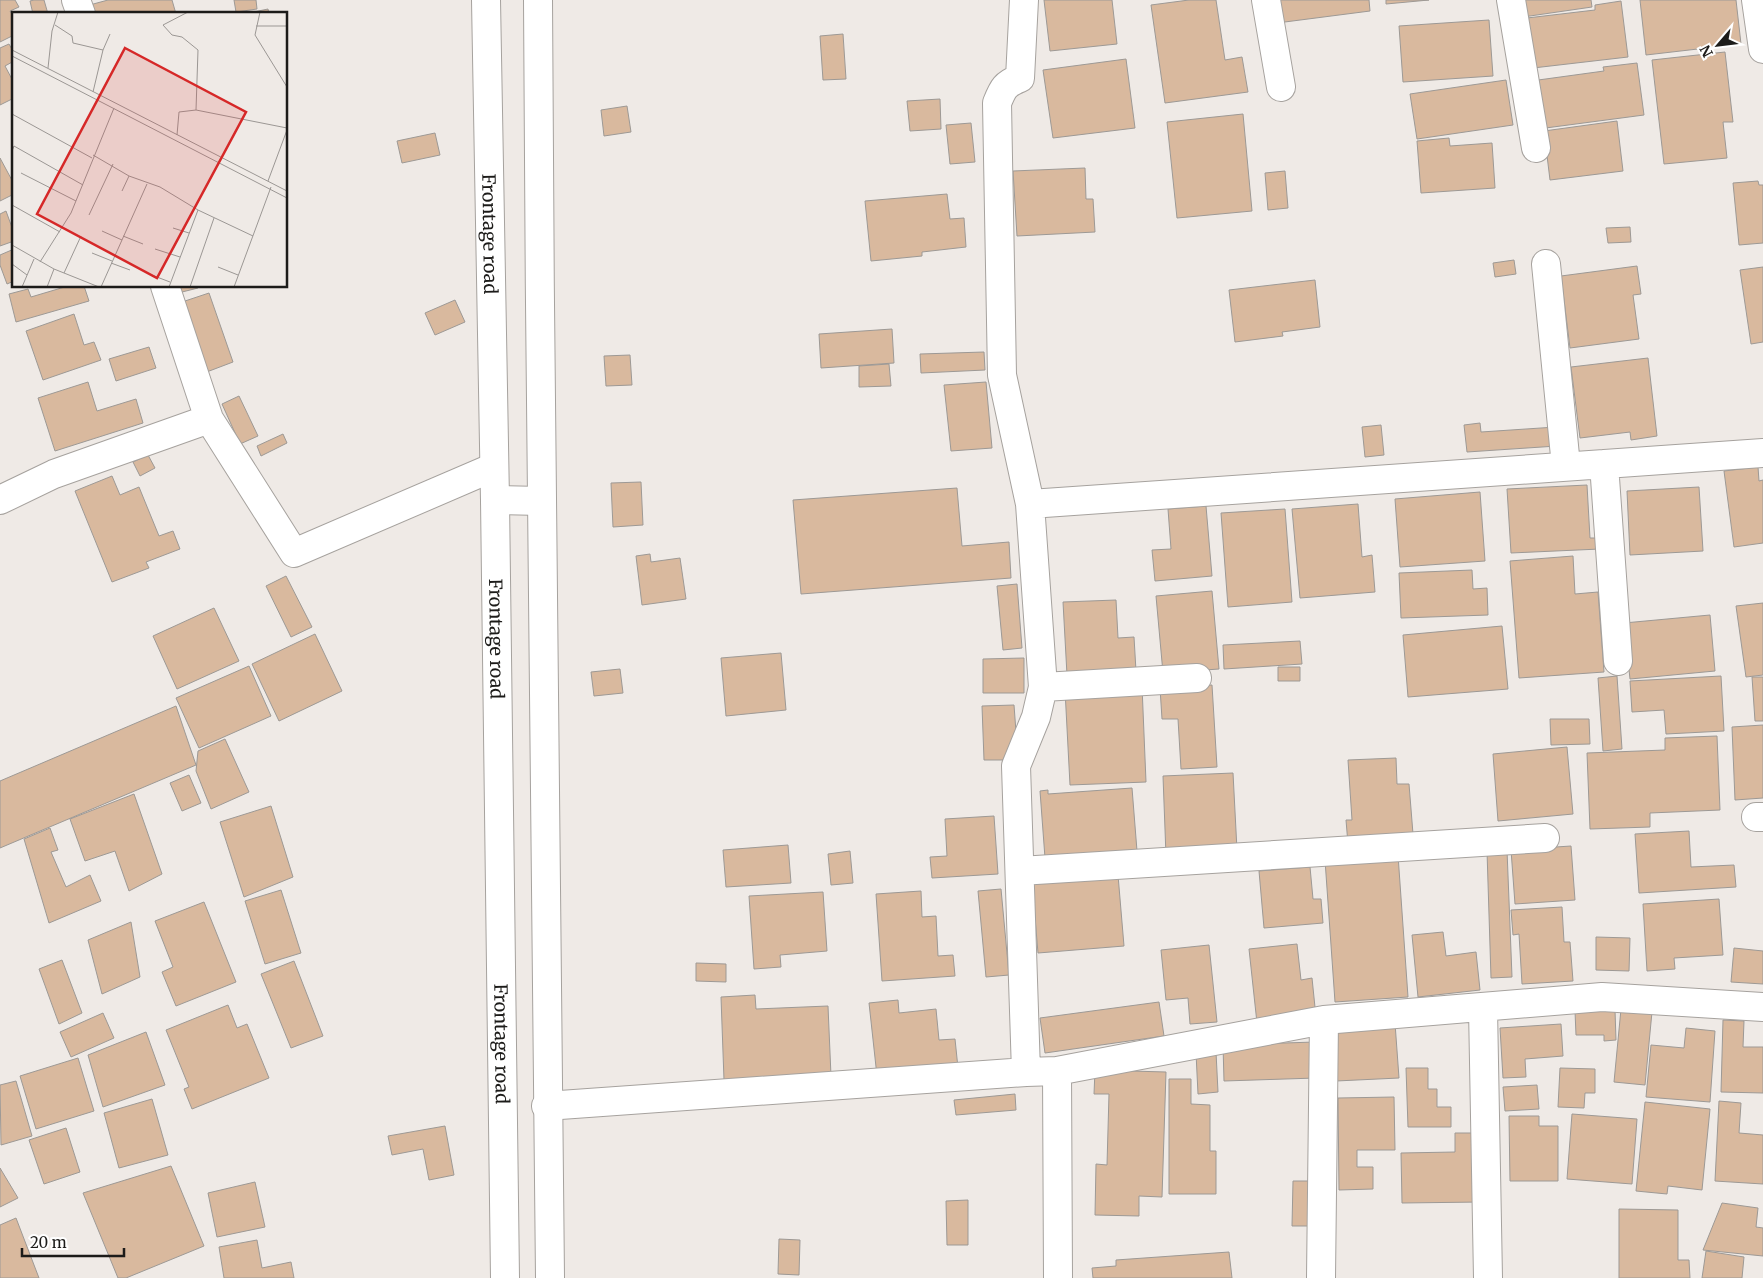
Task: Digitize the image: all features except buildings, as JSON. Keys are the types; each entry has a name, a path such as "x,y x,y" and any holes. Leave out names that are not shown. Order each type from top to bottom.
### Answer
{"street":[{"name":"Frontage road","path":"486,0 495,500 505,1278"},
{"path":"538,0 546,1106 550,1278"},
{"path":"1024,0 1020,78 1009,82 1003,89 997,103 1002,374 1030,504 1043,688 1036,717 1016,766 1026,1072"},
{"path":"1266,0 1281,86"},
{"path":"1511,0 1536,148"},
{"path":"1756,0 1763,49"},
{"path":"1546,264 1566,466"},
{"path":"166,288 209,419 294,553 494,466"},
{"path":"0,500 54,474 209,419"},
{"path":"1030,504 1763,453"},
{"path":"1604,464 1618,661"},
{"path":"495,500 541,501"},
{"path":"1043,688 1198,678"},
{"path":"1020,871 1545,838"},
{"path":"546,1106 1056,1071 1324,1020 1602,998 1763,1006"},
{"path":"1483,1008 1488,1278"},
{"path":"1321,1278 1324,1020"},
{"path":"1056,1071 1058,1278"}]}
